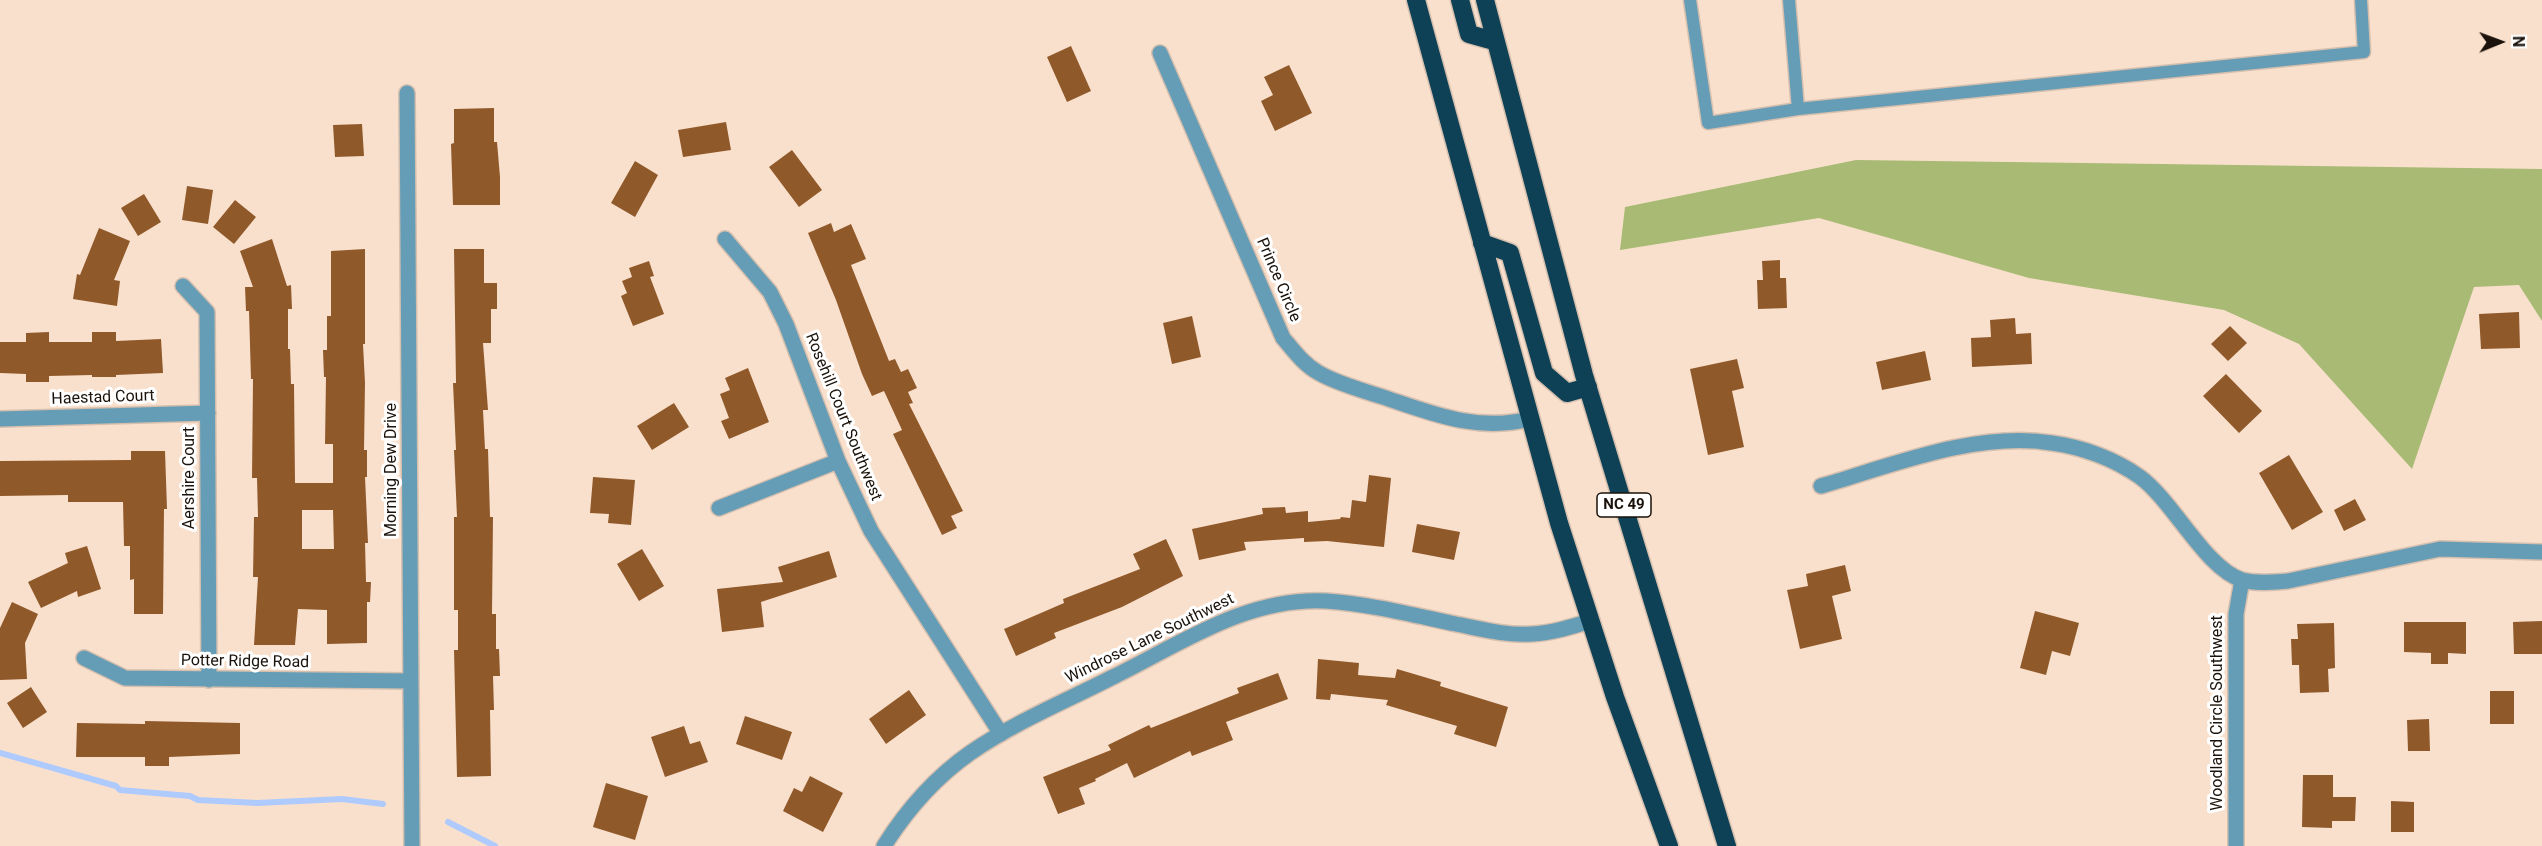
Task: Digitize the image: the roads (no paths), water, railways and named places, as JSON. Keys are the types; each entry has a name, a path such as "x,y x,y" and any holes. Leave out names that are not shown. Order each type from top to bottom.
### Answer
{"highway":[{"path":"1416,0 1530,419 1590,621 1669,846"},
{"path":"1460,0 1469,34 1494,41"},
{"name":"NC 49","path":"1485,0 1494,41 1588,387 1727,846"},
{"path":"1482,243 1510,253 1544,373 1567,393 1588,387"}],"street":[{"name":"Prince Circle","path":"1160,53 1283,338 1304,362 1319,374 1352,387 1454,420 1482,425 1507,425 1530,419"},
{"name":"Morning Dew Drive","path":"407,93 412,846"},
{"name":"Rosehill Court Southwest","path":"725,239 770,292 838,461 871,531 1001,734"},
{"name":"Aershire Court","path":"183,286 207,312 209,680"},
{"name":"Haestad Court","path":"0,419 208,413"},
{"path":"1821,486 1963,446 2013,440 2052,443 2086,451 2141,478 2165,501 2218,565 2242,580 2264,583 2288,581 2440,549 2542,552"},
{"path":"719,508 838,461"},
{"name":"Woodland Circle Southwest","path":"2236,846 2236,614 2242,580"},
{"name":"Windrose Lane Southwest","path":"884,846 898,824 940,778 970,753 1001,734 1202,631 1249,611 1284,603 1324,601 1366,605 1493,632 1531,634 1565,629 1590,621"},
{"name":"Potter Ridge Road","path":"84,658 125,678 411,681"}],"lane":[{"path":"1690,0 1708,123 1798,109 2364,52 2361,0"},
{"path":"1789,0 1798,109"}],"waterway":[{"path":"0,753 116,786 120,790 190,796 198,800 257,803 342,799 383,804"},
{"path":"448,822 495,846"}]}
